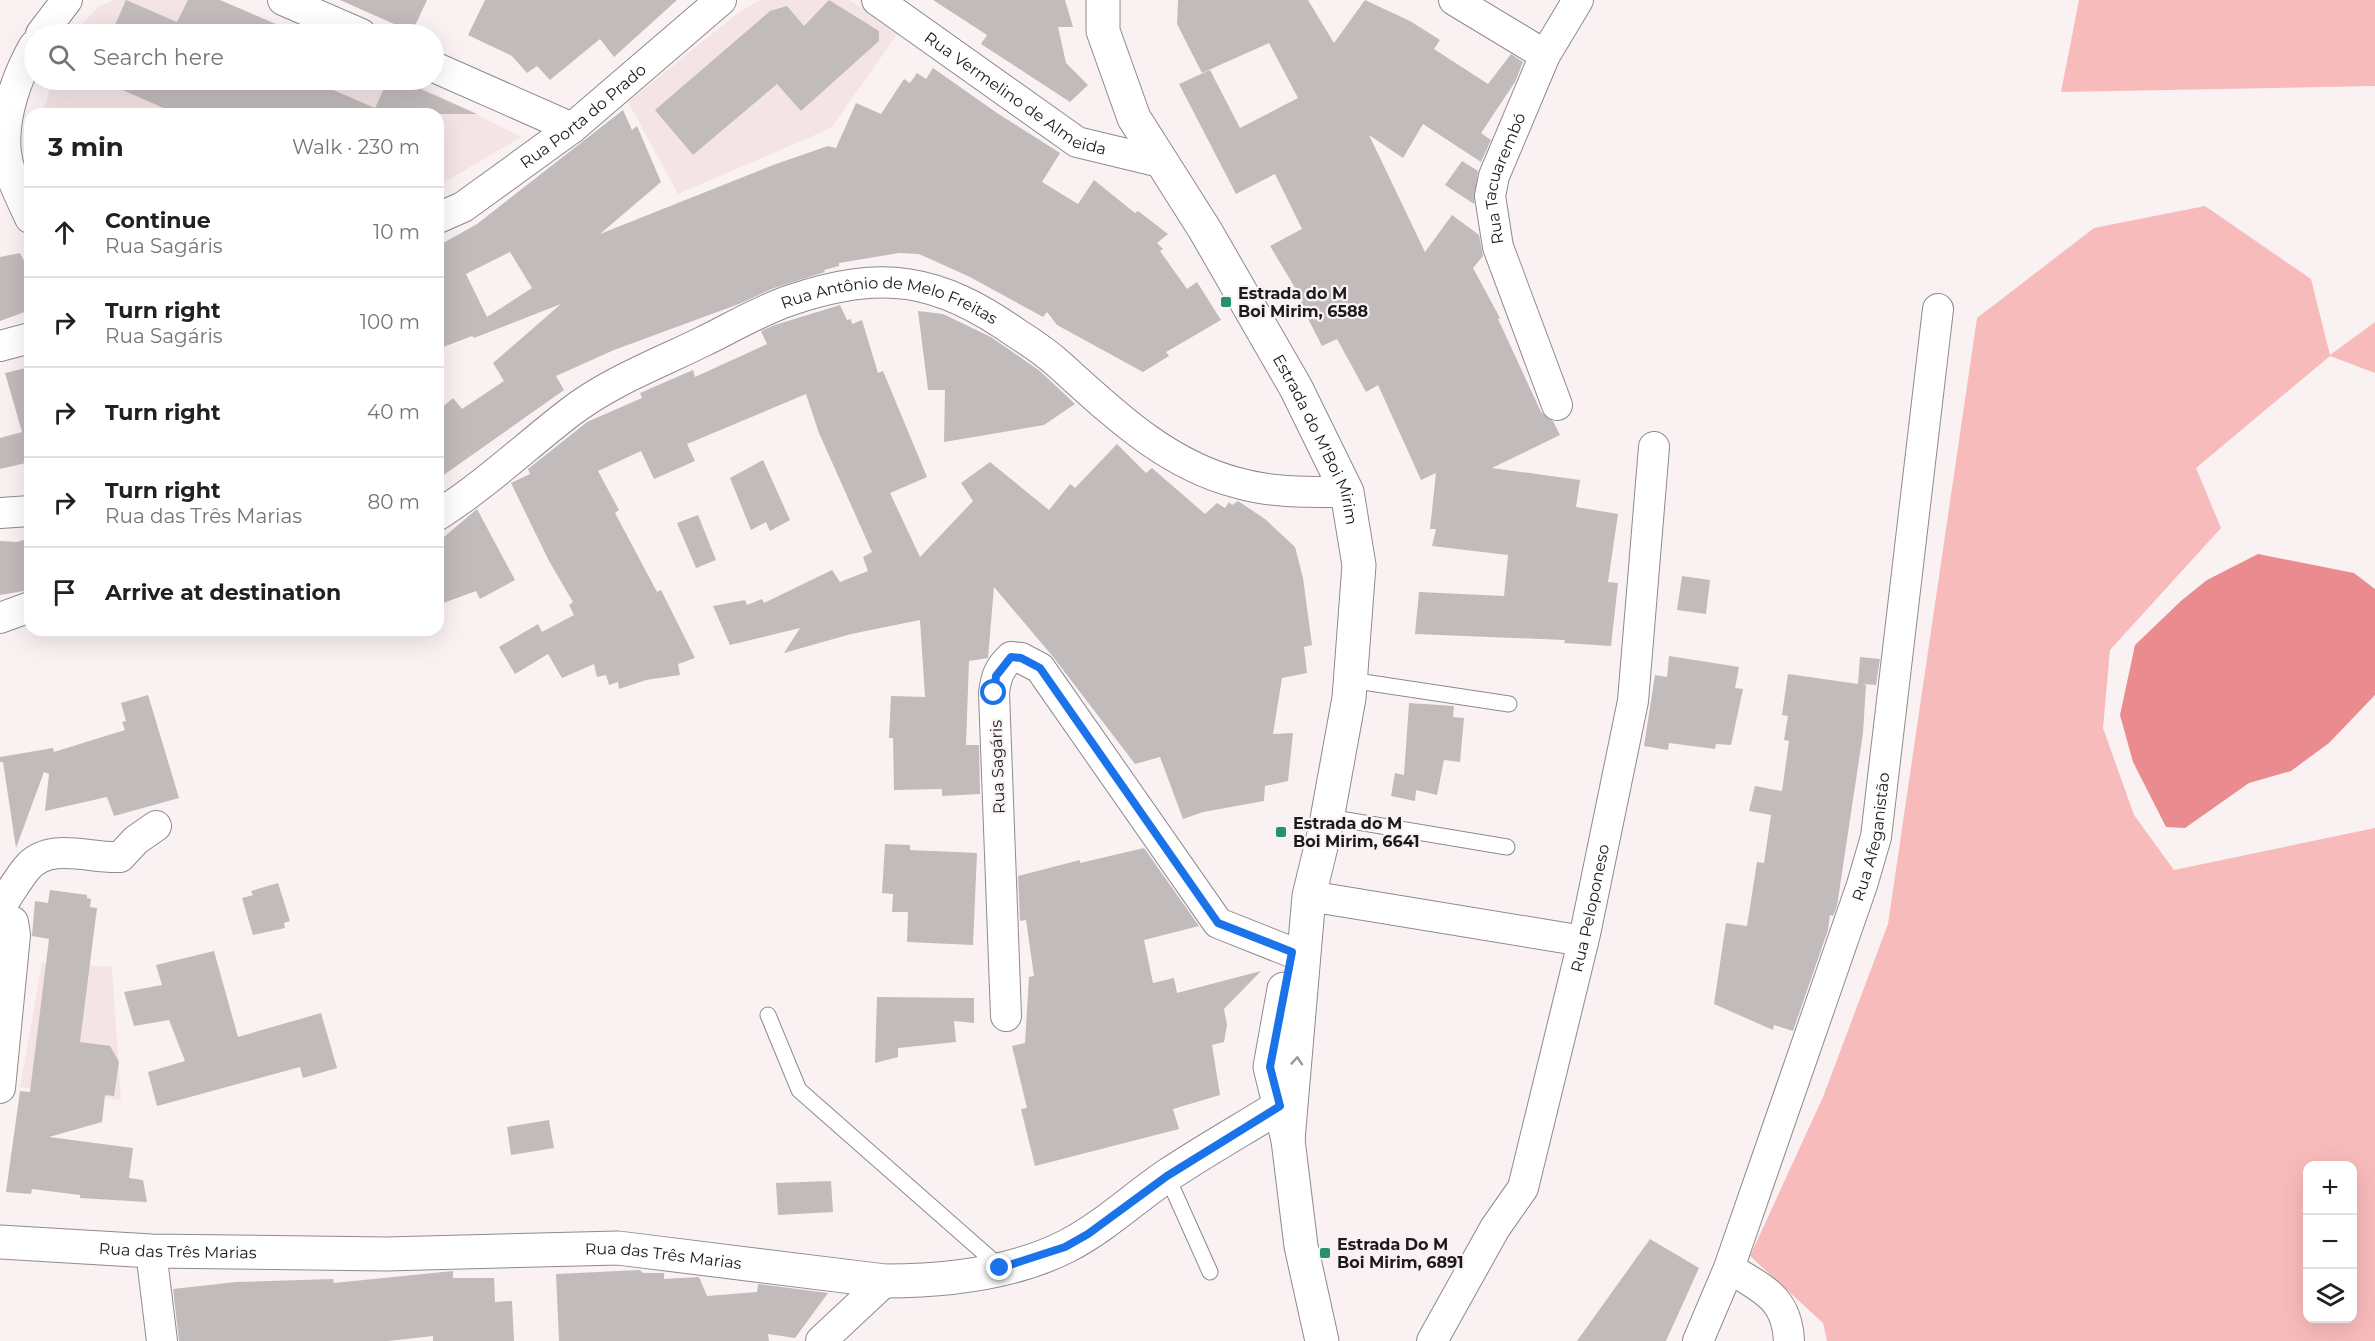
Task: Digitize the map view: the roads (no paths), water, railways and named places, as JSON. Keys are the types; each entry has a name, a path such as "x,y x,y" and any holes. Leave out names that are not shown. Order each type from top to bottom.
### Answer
{"main road":[{"name":"Estrada do M'Boi Mirim","path":"1103,0 1103,31 1134,118 1164,163 1296,388 1347,492 1359,565 1350,680 1328,817 1308,908 1288,1140"},
{"name":"Estrada do M'Boi Mirim","path":"1308,908 1292,952 1270,1067 1288,1140 1301,1246 1322,1341"},
{"name":"Rua das Três Marias","path":"0,1242 151,1251 386,1254 618,1248 885,1281 920,1281 1000,1268 1065,1247 1088,1234 1167,1176 1280,1106"}],"street":[{"path":"49,24 67,0"},
{"path":"283,0 338,24"},
{"name":"Rua Porta do Prado","path":"444,215 463,207 572,128 721,0"},
{"name":"Rua Vermelino de Almeida","path":"877,0 1077,142 1164,163"},
{"path":"1454,0 1545,55"},
{"name":"Rua Tacuarembó","path":"1557,405 1498,247 1490,196 1494,176 1545,55 1578,0"},
{"path":"24,64 9,111 6,152 15,185 24,205"},
{"path":"444,71 572,128"},
{"name":"Rua Antônio de Melo Freitas","path":"444,511 474,492 570,412 603,390 788,301 832,287 875,281 908,283 946,292 991,315 1053,358 1113,413 1182,462 1238,483 1289,492 1347,492"},
{"name":"Rua Afeganistão","path":"1698,1341 1729,1268 1862,885 1876,837 1938,309"},
{"path":"0,346 24,340"},
{"name":"Rua Peloponeso","path":"1432,1341 1495,1228 1523,1188 1583,941 1633,701 1654,447"},
{"path":"0,513 24,511"},
{"path":"0,618 24,609"},
{"name":"Rua Sagáris","path":"1006,1016 994,693 996,676 1011,657 1021,658 1040,668 1218,923 1292,952"},
{"path":"0,907 27,867 39,857 56,852 120,857 136,840 156,826"},
{"path":"1308,908 1583,941"},
{"path":"0,913 13,922 15,935 0,1088"},
{"path":"151,1251 162,1341"},
{"path":"1729,1268 1773,1296 1784,1312 1789,1341"},
{"path":"821,1341 885,1281"}],"lane":[{"path":"1350,680 1509,704"},
{"path":"1328,817 1507,847"},
{"path":"768,1015 799,1090 1000,1268"},
{"path":"1167,1176 1210,1272"}],"place":[{"name":"Estrada do M Boi Mirim, 6588","path":"1226,302"},
{"name":"Estrada do M Boi Mirim, 6641","path":"1281,832"},
{"name":"Estrada Do M Boi Mirim, 6891","path":"1325,1253"}]}
